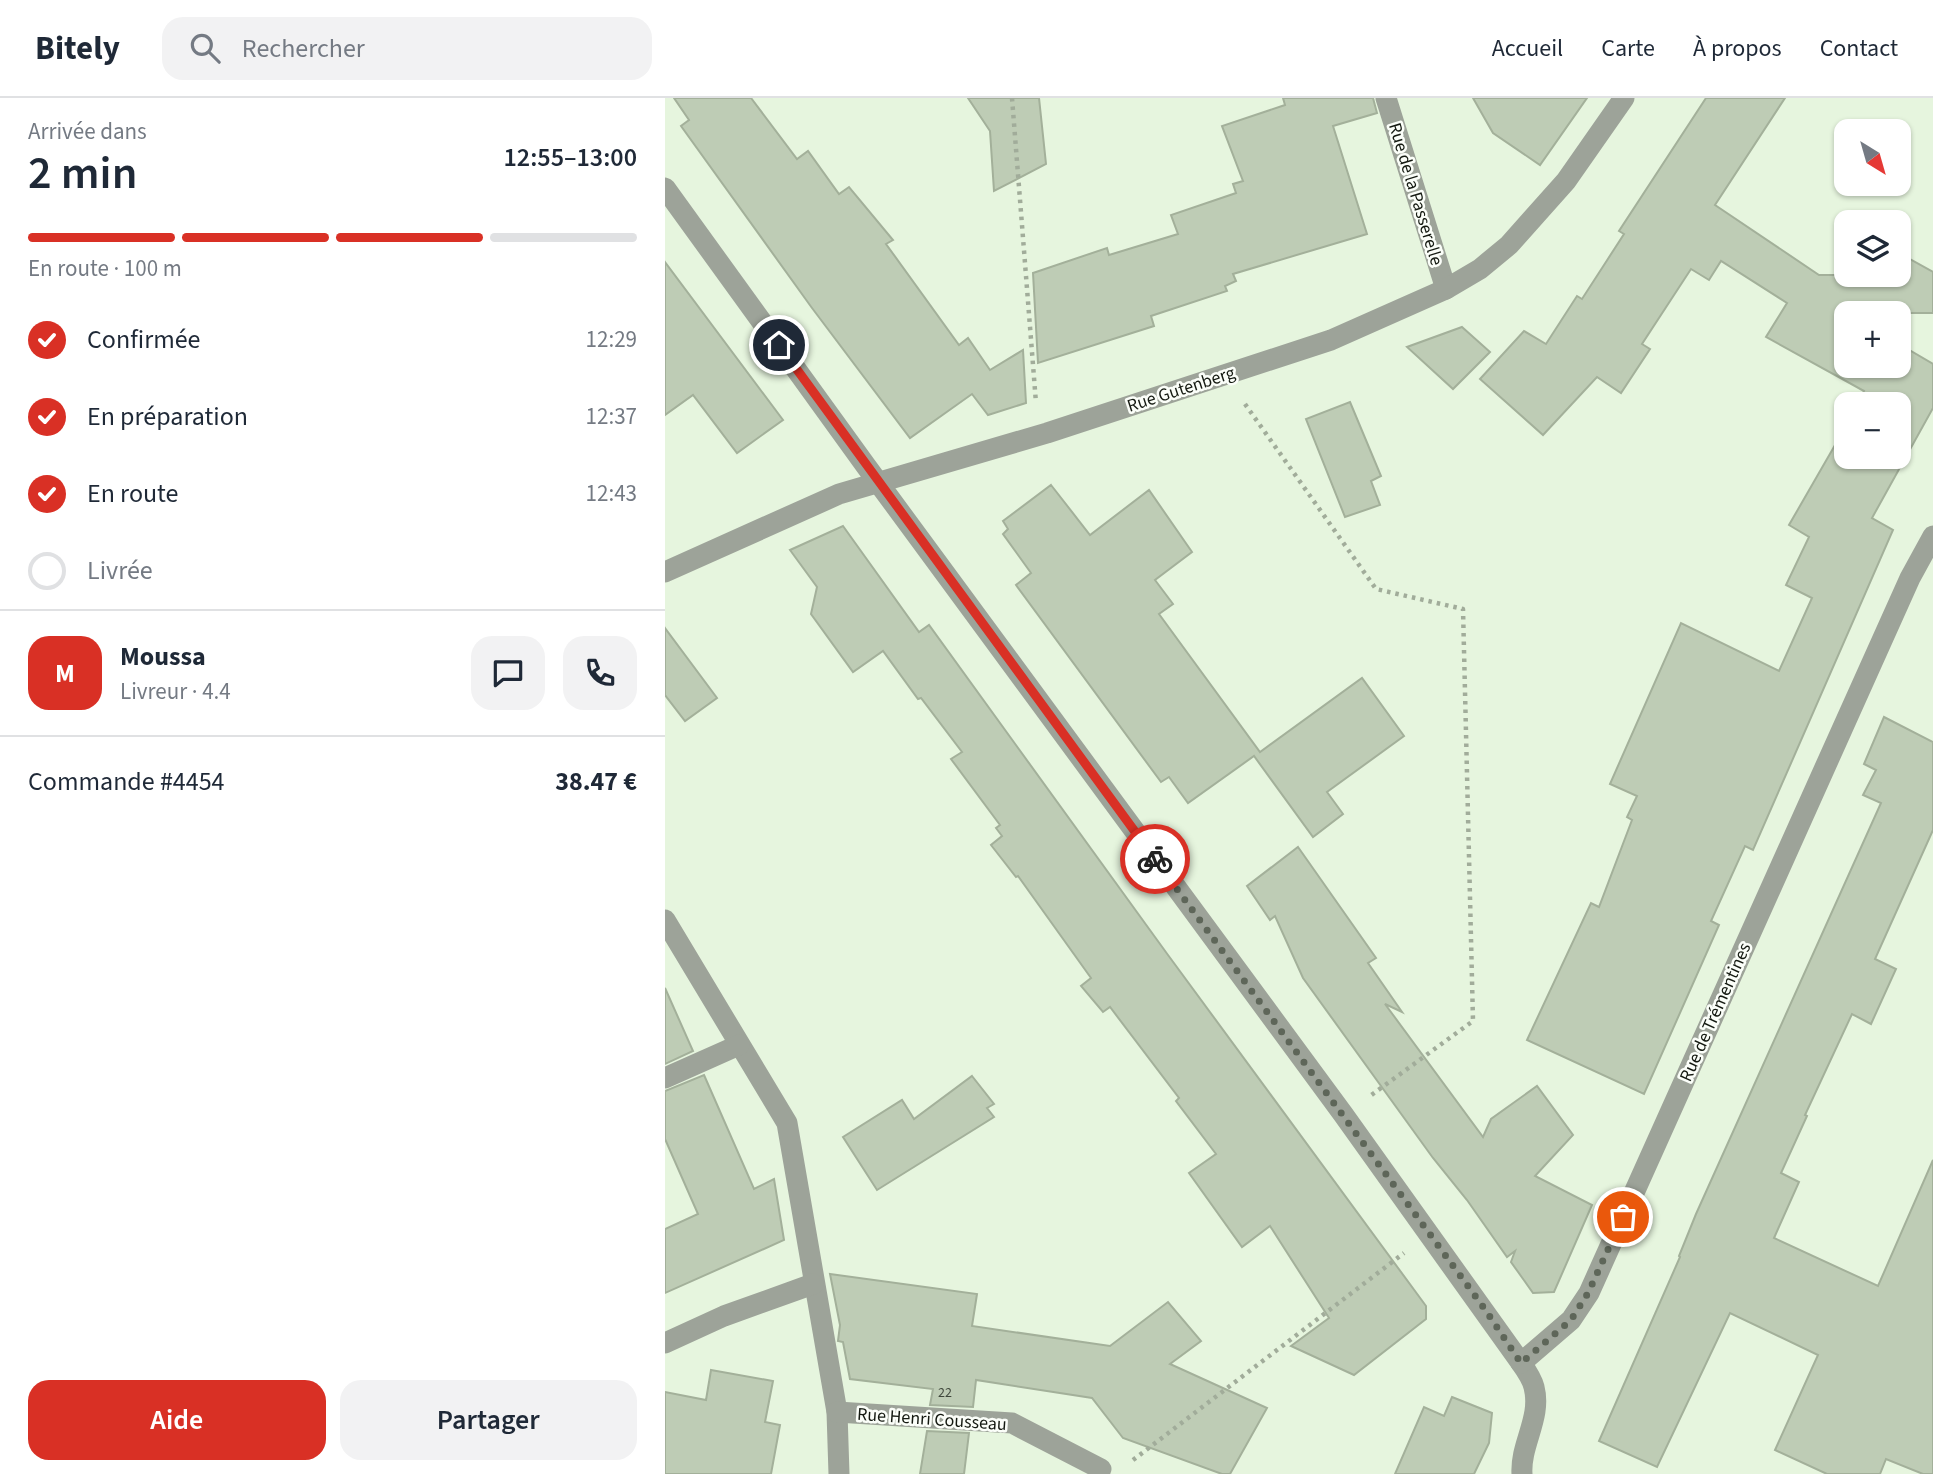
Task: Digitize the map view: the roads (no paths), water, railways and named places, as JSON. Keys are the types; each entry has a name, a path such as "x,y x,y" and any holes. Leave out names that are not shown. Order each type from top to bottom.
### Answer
{"street":[{"name":"Rue de la Passerelle","path":"1386,98 1446,289"},
{"name":"Rue Gutenberg","path":"665,572 839,494 1047,433 1331,340 1446,289 1480,269 1509,245 1566,181 1624,98"},
{"path":"665,188 1343,1114 1521,1363 1534,1384 1537,1408 1521,1460 1522,1474"},
{"name":"Rue de Trémentines","path":"1521,1363 1571,1320 1588,1293 1910,578 1933,536"},
{"name":"Rue Henri Cousseau","path":"665,920 787,1123 837,1412 839,1474"},
{"path":"665,1078 739,1045"},
{"path":"665,1343 724,1316 813,1284"},
{"name":"Rue Henri Cousseau","path":"837,1412 1012,1423 1101,1469"}]}
